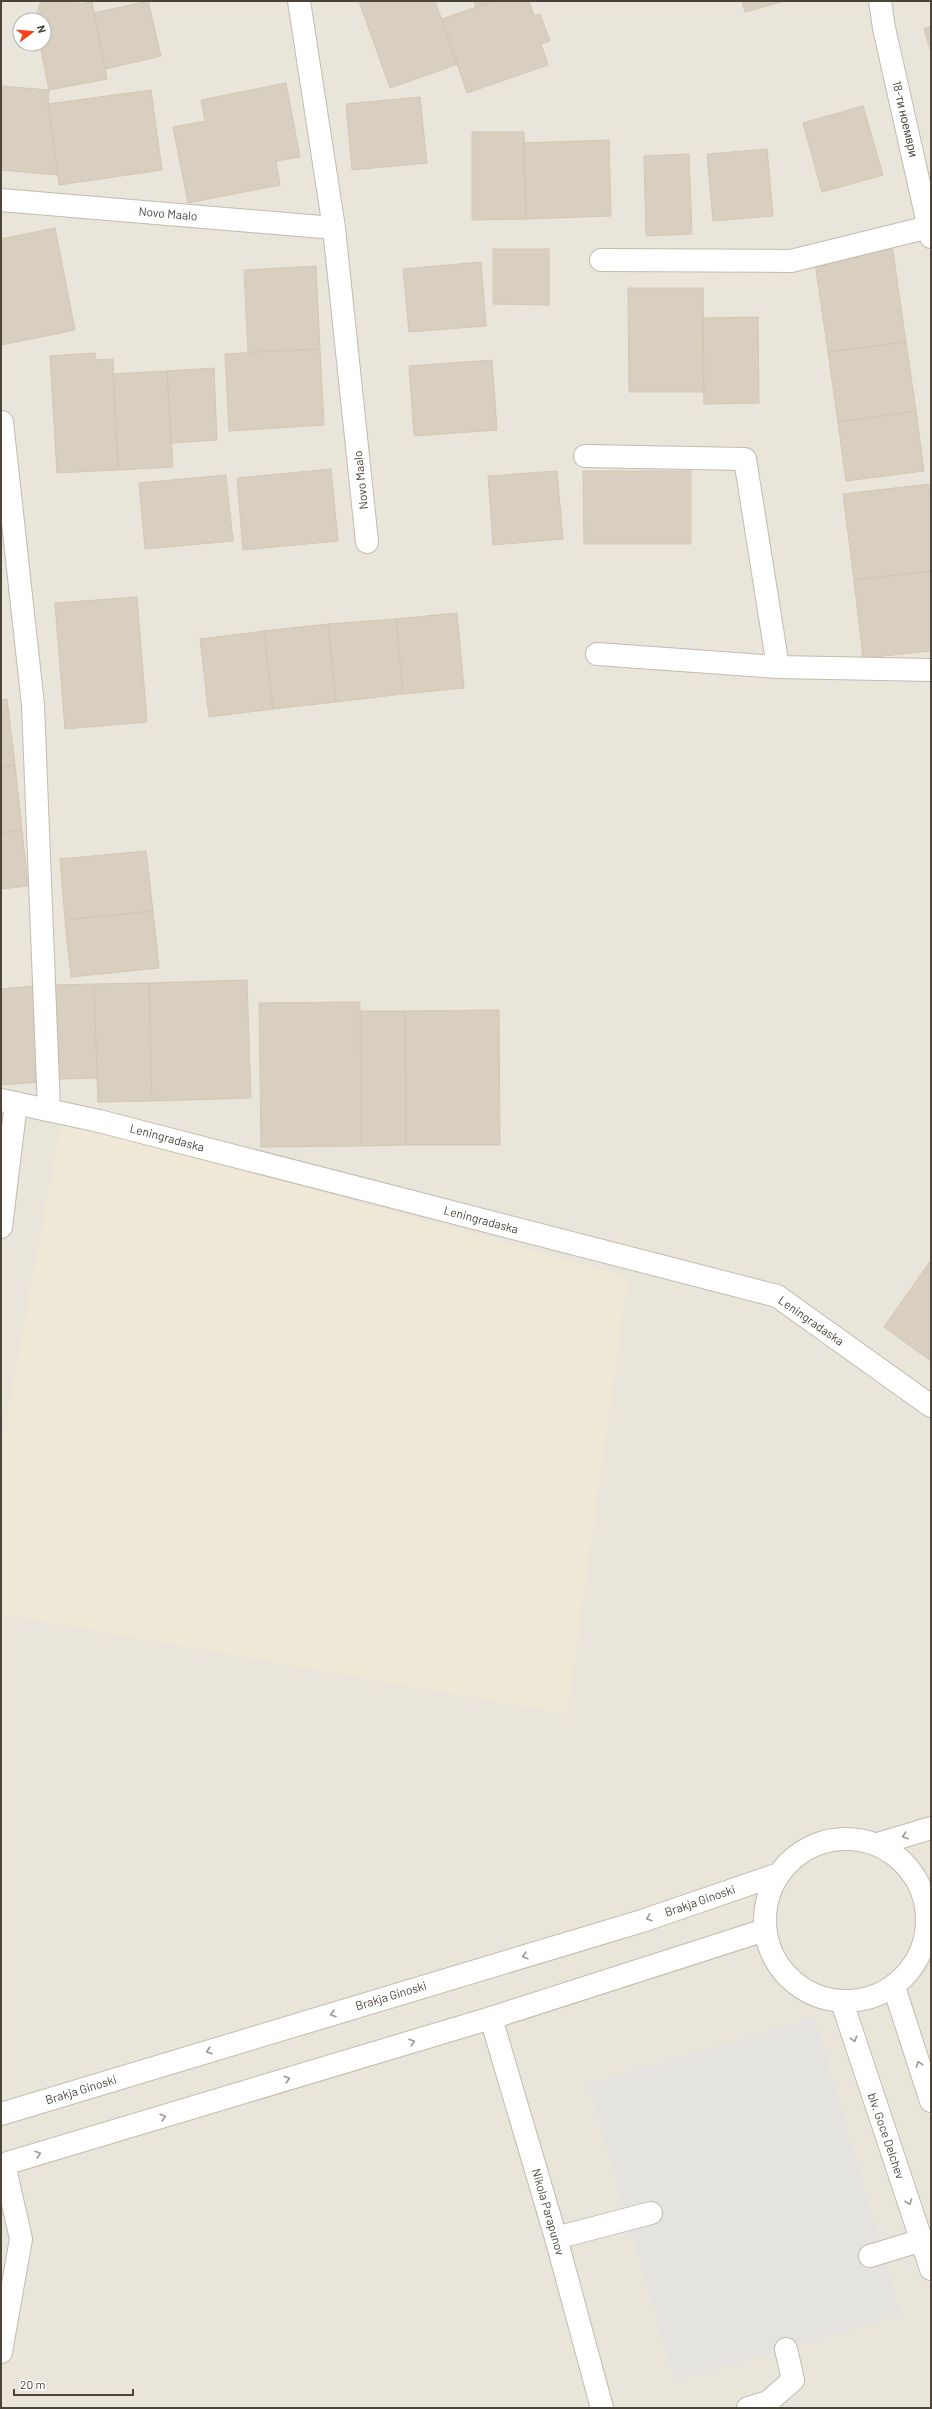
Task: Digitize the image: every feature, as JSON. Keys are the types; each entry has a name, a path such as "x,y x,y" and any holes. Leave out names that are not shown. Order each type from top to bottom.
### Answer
{"street":[{"name":"Novo Maalo","path":"299,1 334,228 367,542"},
{"name":"18-ти ноември","path":"880,1 884,28 930,232"},
{"name":"Novo Maalo","path":"1,200 334,228"},
{"path":"601,260 791,261 930,232"},
{"path":"2,422 33,705 50,1109"},
{"path":"585,456 745,459 778,667"},
{"path":"596,654 778,667 931,670"},
{"path":"1,1227 9,1101"},
{"name":"Leningradaska","path":"9,1101 50,1109 777,1296 931,1406"},
{"name":"Brakja Ginoski","path":"878,1844 931,1828"},
{"name":"Brakja Ginoski","path":"851,1838 878,1844 896,1855 926,1884 928,1913 926,1941 914,1967 894,1987 869,1999 842,2002 814,1995 790,1980 773,1957 765,1930 765,1910 770,1892 779,1874 798,1853 823,1841 851,1838"},
{"name":"Brakja Ginoski","path":"1,2114 642,1921 779,1874"},
{"path":"1,2352 21,2239 2,2165 491,2018 765,1930"},
{"path":"894,1987 931,2101"},
{"name":"blv. Goce Delchev","path":"842,2002 931,2269"},
{"name":"Nikola Parapunov","path":"491,2018 556,2238 602,2408"},
{"path":"556,2238 651,2213"},
{"path":"870,2256 922,2240"},
{"path":"748,2408 768,2402 793,2380 786,2349"}],"shaded area":[{"path":"1,1 931,1 931,2408 1,2408"},
{"path":"62,1120 628,1277 567,1714 1,1614 1,1448"},
{"path":"815,2018 901,2315 675,2381 588,2084"}],"building":[{"path":"41,1 77,1 77,4 92,2 107,79 49,90 42,52 52,52 52,12 37,12"},
{"path":"148,1 161,56 106,69 94,13"},
{"path":"359,1 435,1 458,64 390,88"},
{"path":"474,1 494,1 476,8"},
{"path":"494,1 529,1 534,16 540,14 550,41 541,44 548,65 467,93 442,19"},
{"path":"742,1 785,1 745,12"},
{"path":"931,26 931,52 924,29"},
{"path":"286,83 300,157 276,161 280,185 188,203 173,127 205,121 201,100"},
{"path":"1,86 49,90 48,104 58,175 1,170"},
{"path":"151,90 162,170 59,185 48,104"},
{"path":"420,97 427,163 352,170 346,104"},
{"path":"863,106 883,175 822,192 803,123"},
{"path":"472,132 524,132 526,219 472,220"},
{"path":"609,140 611,216 526,219 523,143"},
{"path":"767,149 773,216 713,221 707,154"},
{"path":"689,154 692,234 646,236 644,156"},
{"path":"55,228 75,330 1,345 1,239"},
{"path":"892,245 906,342 828,352 814,256"},
{"path":"493,249 549,249 549,305 493,304"},
{"path":"481,262 486,326 409,332 403,269"},
{"path":"316,266 320,349 248,352 244,270"},
{"path":"628,288 703,288 704,392 629,392"},
{"path":"758,317 759,403 704,404 702,318"},
{"path":"906,342 916,411 838,422 828,352"},
{"path":"320,349 324,425 229,431 225,354"},
{"path":"95,353 96,360 113,359 118,470 57,473 50,356"},
{"path":"492,360 497,430 414,436 409,366"},
{"path":"214,368 217,440 171,443 167,371"},
{"path":"167,371 173,467 118,470 113,374"},
{"path":"916,411 924,471 846,481 838,422"},
{"path":"331,469 338,541 243,550 237,478"},
{"path":"557,471 563,539 493,545 488,476"},
{"path":"583,471 691,471 691,544 584,544"},
{"path":"226,475 233,541 145,549 139,483"},
{"path":"929,484 931,502 931,571 854,580 843,494"},
{"path":"931,571 931,651 863,658 854,580"},
{"path":"137,597 147,722 65,729 55,603"},
{"path":"457,613 464,688 403,694 396,619"},
{"path":"396,619 403,694 336,702 328,624"},
{"path":"328,624 336,702 273,709 264,631"},
{"path":"264,631 273,709 209,717 200,639"},
{"path":"7,699 15,765 1,767 1,700"},
{"path":"15,765 22,830 1,833 1,767"},
{"path":"22,830 28,886 1,889 1,833"},
{"path":"146,851 153,911 65,920 60,859"},
{"path":"153,911 159,968 71,977 65,920"},
{"path":"247,980 251,1098 152,1101 149,983"},
{"path":"149,983 152,1101 98,1102 94,984"},
{"path":"94,984 97,1078 56,1079 54,985"},
{"path":"32,986 41,1082 1,1085 1,989"},
{"path":"360,1002 361,1146 261,1147 259,1003"},
{"path":"499,1010 500,1145 406,1145 405,1011"},
{"path":"361,1011 405,1011 406,1145 361,1146"},
{"path":"931,1260 931,1361 884,1327"}]}
